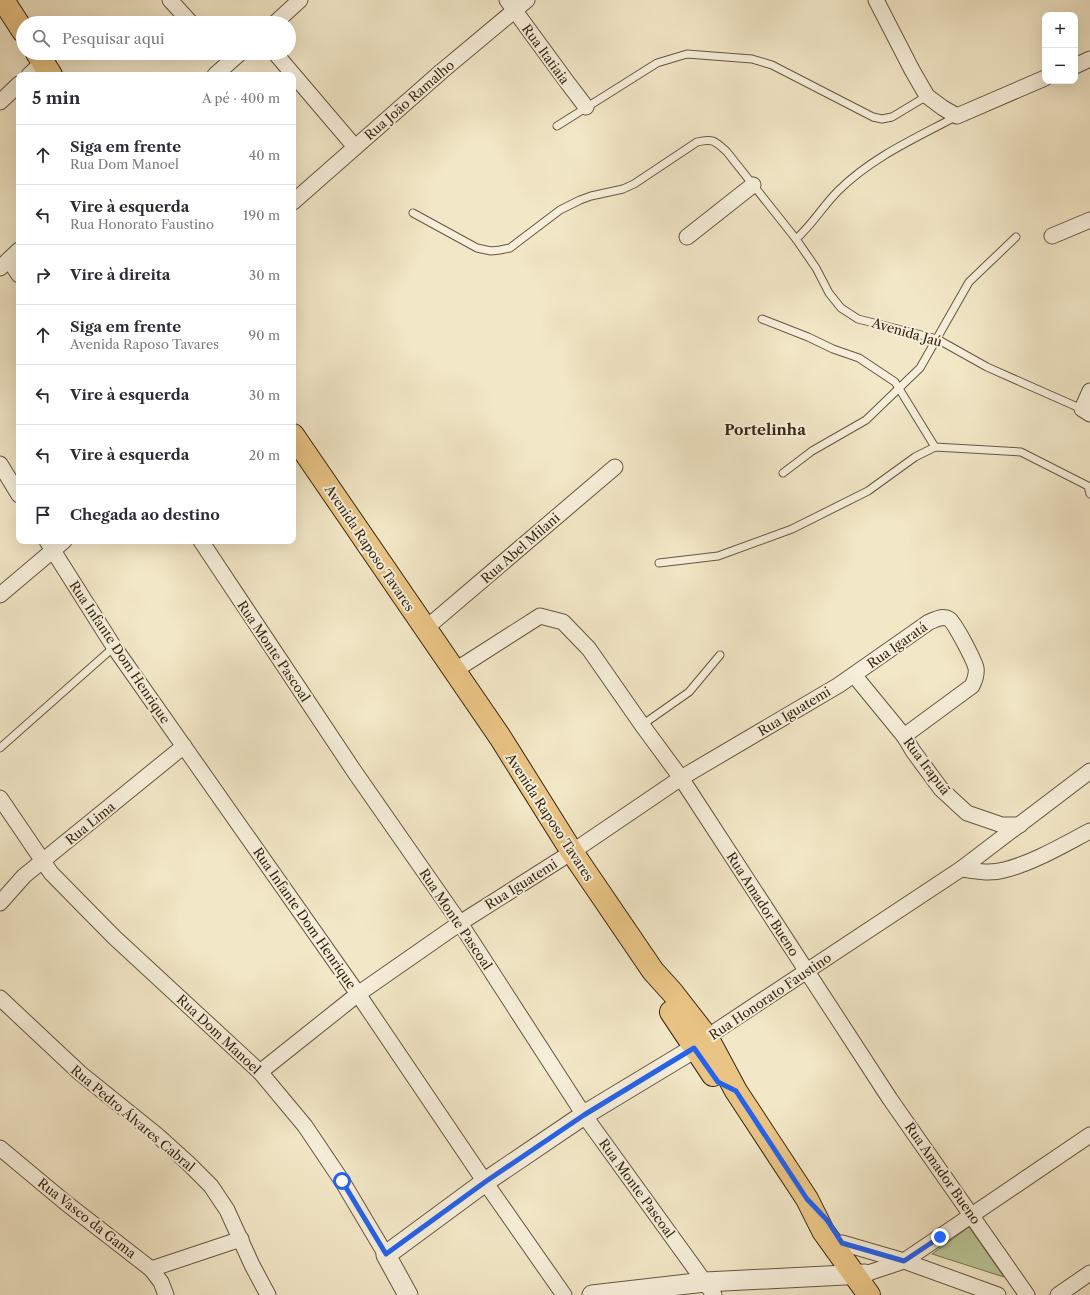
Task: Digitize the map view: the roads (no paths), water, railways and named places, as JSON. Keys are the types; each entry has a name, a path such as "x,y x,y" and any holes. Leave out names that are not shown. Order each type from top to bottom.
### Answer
{"main road":[{"path":"3,0 16,20"},
{"name":"Avenida Raposo Tavares","path":"296,438 500,738 572,852 653,971 661,996 701,1042 718,1082 736,1091 807,1199"},
{"path":"807,1199 827,1220 842,1243 863,1281"},
{"path":"807,1199 823,1231 863,1281 878,1295"}],"street":[{"path":"170,0 185,16"},
{"path":"283,16 300,0"},
{"name":"Rua João Ramalho","path":"296,199 442,71 511,6 527,0"},
{"path":"876,0 927,96 957,116 1042,79"},
{"name":"Rua Itatiaia","path":"511,6 586,107"},
{"path":"1078,65 1090,59"},
{"path":"217,72 227,60"},
{"path":"281,60 291,72"},
{"path":"296,78 355,147"},
{"path":"0,102 16,87"},
{"path":"687,237 753,186"},
{"path":"1052,236 1090,220"},
{"path":"9,259 16,270"},
{"path":"1086,411 1090,391"},
{"path":"0,464 16,490"},
{"name":"Rua Abel Milani","path":"425,629 615,467"},
{"path":"0,595 55,544"},
{"name":"Rua Infante Dom Henrique","path":"55,544 114,647 358,994 485,1182 564,1295"},
{"name":"Rua Monte Pascoal","path":"203,544 354,771 460,923 584,1115 709,1288"},
{"name":"Rua Amador Bueno","path":"454,671 540,616 563,622 589,649 681,778 890,1099 1027,1295"},
{"name":"Rua Igaratá","path":"854,675 929,622 941,617 948,619 955,624 976,668 976,678 972,686 904,736"},
{"name":"Rua Iguatemi","path":"260,1072 358,994 460,923 572,852 681,778 854,675"},
{"name":"Rua Irapuã","path":"854,675 904,736 913,751 941,789 967,813 1002,825 1020,825"},
{"name":"Rua Lima","path":"0,903 24,876 184,746"},
{"name":"Rua Honorato Faustino","path":"386,1254 485,1182 584,1115 701,1042 806,970 961,870 1090,771"},
{"name":"Rua Dom Manoel","path":"0,798 51,873 114,937 260,1072 305,1126 342,1181 386,1254 408,1295"},
{"path":"961,870 982,872 1003,870 1035,859 1090,831"},
{"name":"Rua Pedro Álvares Cabral","path":"0,998 80,1073 157,1135 211,1186 227,1210 252,1265 268,1295"},
{"path":"592,1295 863,1281 904,1261 1090,1135"},
{"name":"Rua Vasco da Gama","path":"0,1148 66,1203 151,1269 161,1282 166,1295"},
{"path":"151,1269 241,1239"},
{"path":"842,1243 904,1261 998,1295"},
{"path":"1058,1295 1090,1273"}],"lane":[{"path":"557,126 656,63 687,54 752,59 772,65 873,117 882,119 892,117 927,96"},
{"path":"796,239 805,231 838,191 865,168 895,148 957,116"},
{"name":"Avenida Jaú","path":"413,213 477,248 491,251 510,248 560,210 591,196 623,189 634,184 697,142 708,139 715,141 727,152 796,239 816,268 829,293 841,308 858,319 937,339 987,367 1086,411"},
{"path":"783,473 812,451 866,420 920,368 969,282 1016,237"},
{"path":"762,319 808,336 833,349 859,358 895,382 935,447"},
{"path":"660,563 718,556 792,529 868,491 915,457 935,447 1021,452 1088,486 1090,494"},
{"path":"0,748 114,647"},
{"path":"642,725 688,692 720,654"}],"district":[{"name":"Portelinha","path":"765,429"}]}
